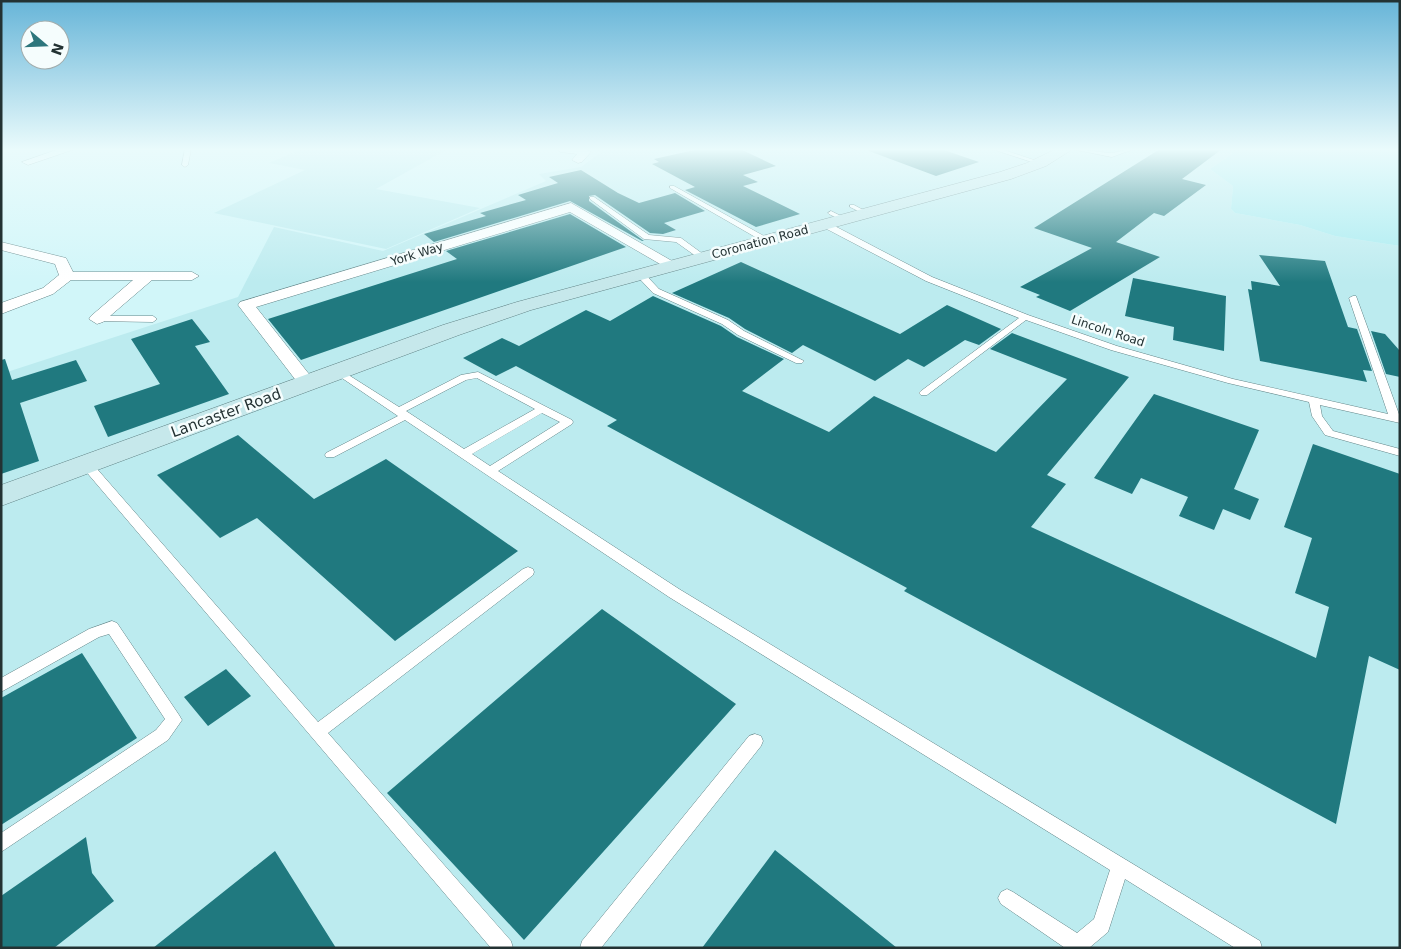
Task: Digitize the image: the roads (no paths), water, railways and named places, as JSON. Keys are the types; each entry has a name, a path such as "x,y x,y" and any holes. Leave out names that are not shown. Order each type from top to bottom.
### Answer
{"street":[{"name":"Coronation Road","path":"451,330 524,306 767,240 843,215 933,193"},
{"name":"York Way","path":"308,384 246,305 571,207 672,265"},
{"path":"1,246 61,261 67,276"},
{"path":"1,309 48,291 67,276 192,276"},
{"path":"97,319 148,276"},
{"name":"Lancaster Road","path":"1,496 451,330"}],"lane":[{"path":"683,193 767,240"},
{"path":"592,198 647,237 678,240 704,257"},
{"name":"Lincoln Road","path":"843,215 929,279 1025,317 1114,348 1231,381 1397,420"},
{"path":"640,274 656,291 725,322 741,333 799,360"},
{"path":"1353,298 1397,420"},
{"path":"924,393 1025,317"},
{"path":"97,319 153,318"},
{"path":"339,372 674,593 1253,948"},
{"path":"330,456 464,376 478,375 568,422 490,471"},
{"path":"1314,400 1317,416 1329,433 1400,453"},
{"path":"464,454 544,408"},
{"path":"87,465 504,948"},
{"path":"317,732 528,572"},
{"path":"1,686 94,633 112,627 174,720 162,735 1,843"},
{"path":"589,948 755,741"},
{"path":"1007,898 1078,945 1101,925 1120,866"}]}
